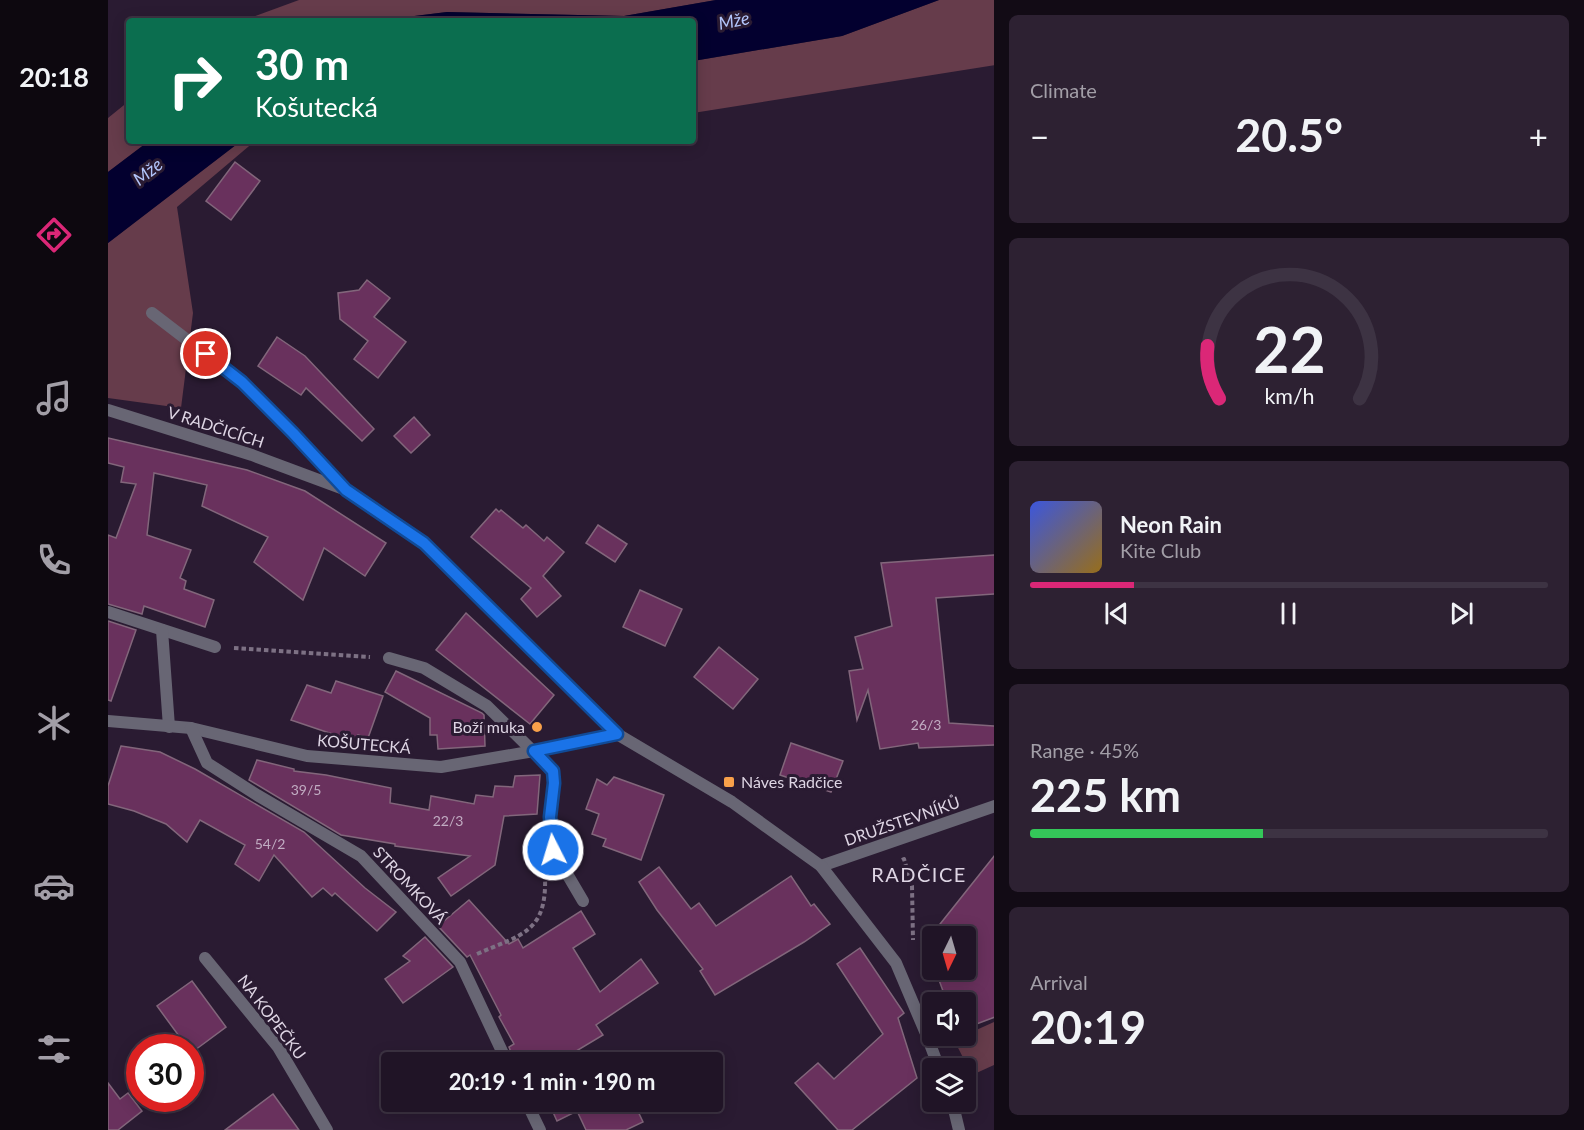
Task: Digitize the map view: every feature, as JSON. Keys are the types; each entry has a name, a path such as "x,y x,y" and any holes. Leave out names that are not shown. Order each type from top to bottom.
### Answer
{"street":[{"name":"V RADČICÍCH","path":"152,313 242,382 346,490 424,543 617,734 732,802 820,866 896,963 935,1058"},
{"name":"V RADČICÍCH","path":"108,410 252,455 346,490"},
{"path":"108,612 215,647"},
{"path":"162,630 169,726"},
{"path":"389,658 424,668 487,706 553,771 550,817 553,850 583,901"},
{"name":"KOŠUTECKÁ","path":"108,721 191,729 307,756 441,767 617,734"},
{"name":"STROMKOVÁ","path":"191,729 207,763 361,856 460,962 502,1052"},
{"name":"DRUŽSTEVNÍKŮ","path":"820,866 994,806"},
{"name":"NA KOPEČKU","path":"205,958 278,1047 327,1130"},
{"path":"530,1112 537,1129"},
{"path":"955,1112 959,1130"}],"path":[{"path":"215,647 389,658"},
{"path":"898,860 904,860 912,886 913,940"},
{"path":"460,962 528,931 538,919 543,906 544,866"}],"shaded area":[{"path":"299,0 716,0 624,16 447,12 398,18 250,18"},
{"path":"939,0 994,0 994,65 696,113 696,60 842,36"},
{"path":"126,103 126,144 145,144 108,172 108,118"},
{"path":"237,144 251,144 177,207 193,313 181,408 108,398 108,243"},
{"path":"994,1022 994,1065 976,1073 976,1058 963,1058 957,1046 976,1046 976,1030"}],"water":[{"name":"Mže","path":"716,0 939,0 842,36 696,60 696,18 398,18 447,12 624,16"},
{"name":"Mže","path":"145,144 237,144 108,243 108,172"}],"building":[{"path":"235,162 260,181 231,220 206,201"},
{"path":"367,280 390,298 374,317 406,342 378,378 354,359 368,341 340,319 338,293 359,290"},
{"path":"277,337 305,356 374,429 362,441 306,388 301,395 258,366"},
{"path":"414,417 430,435 411,453 394,436"},
{"path":"108,438 247,470 305,491 386,543 365,576 324,548 303,600 254,562 268,537 202,506 207,485 154,473 147,535 191,550 180,578 186,581 184,589 214,600 205,627 144,606 142,614 108,604 108,535 116,538 136,484 121,482 124,467 108,463"},
{"path":"496,509 499,512 501,510 523,528 526,525 544,541 547,537 564,552 543,576 561,596 537,617 521,599 531,588 471,537"},
{"path":"598,525 627,544 615,562 586,543"},
{"path":"994,555 994,594 936,598 949,723 994,726 994,745 919,748 918,743 880,749 868,690 857,720 849,671 863,669 855,637 892,626 881,563"},
{"path":"640,590 682,609 665,646 623,627"},
{"path":"466,613 554,695 530,724 436,650"},
{"path":"108,621 136,630 111,701 108,700"},
{"path":"719,647 758,679 733,709 694,677"},
{"path":"396,671 482,713 484,715 485,746 438,749 437,735 430,735 430,718 385,692"},
{"path":"336,681 383,696 368,738 358,735 356,742 291,720 307,685 331,693"},
{"path":"791,743 843,761 831,792 780,775"},
{"path":"121,746 160,752 195,769 304,832 365,888 396,912 377,931 335,893 332,896 323,888 312,897 274,855 259,881 235,864 245,845 200,820 187,842 166,824 134,811 108,804 108,786"},
{"path":"257,760 294,769 294,771 391,788 390,803 429,810 431,796 474,804 476,795 493,797 495,786 513,787 515,776 540,775 537,814 504,816 495,865 451,896 438,878 470,856 395,846 395,844 341,835 249,780"},
{"path":"614,777 664,795 641,860 603,846 606,839 592,834 599,814 586,809 597,779 607,785"},
{"path":"994,856 994,1017 976,1024 976,992 943,992 939,980 976,980 976,926 939,926"},
{"path":"659,867 691,909 699,903 716,926 791,876 811,906 814,904 830,924 715,995 700,971 703,969 657,910 639,882"},
{"path":"469,900 509,944 518,939 523,948 581,911 595,934 573,948 600,992 641,959 658,983 596,1025 603,1035 575,1052 511,1052 509,1047 514,1044 470,955 467,957 438,926"},
{"path":"425,937 453,967 403,1003 385,979 410,961 403,956"},
{"path":"860,948 904,1013 898,1018 917,1078 852,1130 838,1130 795,1083 818,1063 834,1079 883,1034 837,964"},
{"path":"192,981 226,1027 204,1043 204,1034 177,1034 157,1006"},
{"path":"108,1083 120,1099 126,1094 126,1112 141,1112 118,1130 108,1130"},
{"path":"273,1094 299,1130 225,1130"},
{"path":"553,1112 575,1112 557,1121"},
{"path":"577,1112 638,1112 643,1122 626,1130 586,1130"}],"place":[{"name":"Boží muka","path":"537,727"},
{"name":"Náves Radčice","path":"729,782"}],"district":[{"name":"RADČICE","path":"919,875"}],"route":[{"path":"206,354 242,382 346,490 424,543 617,734 534,751 553,771 550,817 553,850"}]}
